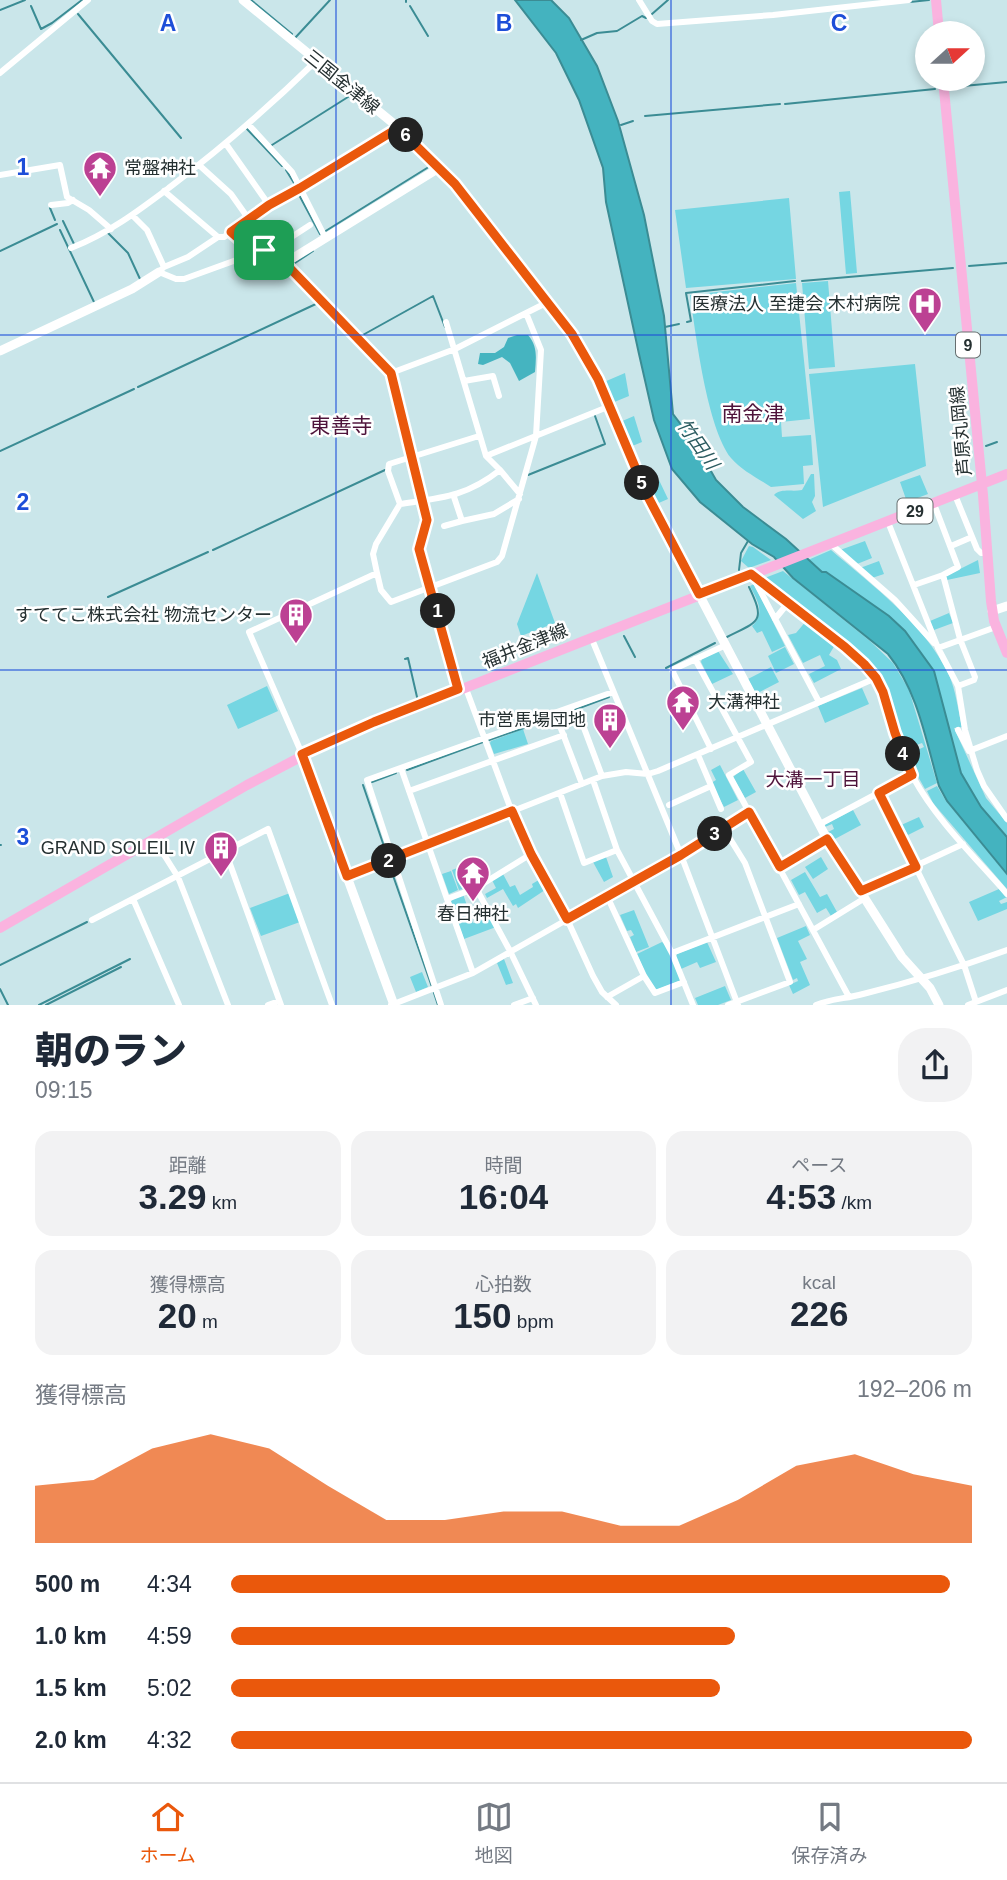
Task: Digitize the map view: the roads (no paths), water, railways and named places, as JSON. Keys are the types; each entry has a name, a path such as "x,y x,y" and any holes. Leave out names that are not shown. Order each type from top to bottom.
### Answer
{"main road":[{"name":"三国金津線","path":"243,0 398,128 439,168 471,204 548,302 589,360 646,493 827,839 902,957 921,977 939,1005"},
{"path":"936,0 938,21"},
{"name":"芦原丸岡線","path":"944,91 992,611 1007,653"},
{"path":"285,263 439,168"},
{"path":"0,351 132,289 162,270"},
{"name":"福井金津線","path":"0,928 302,754 374,722 1007,474"},
{"path":"992,611 1007,606"},
{"path":"302,754 393,1005"}],"street":[{"path":"0,73 88,0"},
{"path":"639,0 652,21 657,24 909,0"},
{"path":"71,248 101,236 199,165 226,144 316,61"},
{"path":"248,124 292,172 325,237"},
{"path":"162,270 218,237 224,237 248,218 398,128"},
{"path":"226,144 269,205"},
{"path":"0,175 60,165 67,197 89,210 111,229"},
{"path":"199,165 231,194 248,218"},
{"path":"164,191 218,237"},
{"path":"51,205 73,200"},
{"path":"132,215 147,230 162,270 176,279 184,279 267,250 310,225"},
{"path":"231,232 240,240 267,250 285,263 391,373 427,520 419,549 462,688 531,854 567,919 593,976 616,1005"},
{"path":"391,373 455,349 548,302"},
{"path":"500,470 489,479 453,497 400,505 376,544 373,554 381,590 391,602 430,585 497,562 502,556 536,436 541,351 526,313"},
{"path":"446,322 486,456 520,496"},
{"path":"464,381 493,376 499,396"},
{"path":"486,456 610,407"},
{"path":"400,505 388,471 389,464 479,436"},
{"path":"955,495 978,549 981,553 986,553"},
{"path":"444,526 494,514 520,496"},
{"path":"453,497 462,521"},
{"path":"914,586 958,567 934,504"},
{"path":"888,522 938,648 958,686 971,751 984,786 1007,819"},
{"path":"951,546 972,537"},
{"path":"827,546 895,600 938,648"},
{"path":"302,754 248,632 377,573"},
{"path":"753,574 845,647 876,678 912,775 939,815 1007,894"},
{"path":"753,574 819,702"},
{"path":"943,575 960,639 975,677 974,680 958,686"},
{"path":"775,620 788,603"},
{"path":"938,648 996,627"},
{"path":"591,637 681,855 738,1003"},
{"path":"711,749 672,670 726,645"},
{"path":"695,659 751,762 729,775 849,997"},
{"path":"347,876 602,776 626,772 648,774 876,678"},
{"path":"441,1005 367,780 613,692"},
{"path":"578,712 602,776"},
{"path":"555,713 582,784"},
{"path":"958,730 971,751"},
{"path":"409,791 564,735"},
{"path":"971,751 1007,736"},
{"path":"698,755 721,809"},
{"path":"401,768 473,973"},
{"path":"820,824 912,775"},
{"path":"593,780 617,850 672,953 693,1005"},
{"path":"669,805 711,786"},
{"path":"560,793 584,863 617,850"},
{"path":"879,793 964,965 972,1004 1007,989"},
{"path":"393,1005 473,973 681,855 749,812"},
{"path":"92,920 268,829 332,1005"},
{"path":"724,829 745,863 790,982 728,1005"},
{"path":"155,839 178,877 228,1005"},
{"path":"780,867 827,839"},
{"path":"813,930 863,895 963,844"},
{"path":"226,853 280,1003 268,1005"},
{"path":"447,899 475,888 531,854"},
{"path":"475,888 535,1001 514,1005"},
{"path":"607,896 644,976 655,993 684,982"},
{"path":"133,899 179,1005"},
{"path":"672,953 799,904"},
{"path":"816,1005 964,965 1007,950"},
{"path":"607,997 644,976"}],"waterway":[{"path":"0,10 25,0"},
{"path":"31,6 41,29 82,0"},
{"path":"251,0 292,34"},
{"path":"295,38 330,0"},
{"path":"652,14 668,0"},
{"path":"910,2 929,0"},
{"path":"410,6 428,36"},
{"path":"78,14 181,138"},
{"path":"581,40 597,33 617,31 642,16 646,18"},
{"path":"985,84 1007,82"},
{"path":"785,104 915,91"},
{"path":"272,145 348,97"},
{"path":"645,116 780,104"},
{"path":"621,125 633,121"},
{"path":"247,129 282,166"},
{"path":"324,232 427,168"},
{"path":"286,170 294,183"},
{"path":"298,193 320,234"},
{"path":"50,208 55,220"},
{"path":"63,221 74,244"},
{"path":"0,251 57,224"},
{"path":"60,230 94,302"},
{"path":"107,232 128,253 140,279"},
{"path":"313,251 292,265 357,333"},
{"path":"969,266 1007,263"},
{"path":"802,281 953,268"},
{"path":"687,322 691,321 686,293 795,281"},
{"path":"388,364 361,336 433,296 445,327"},
{"path":"138,387 318,303"},
{"path":"665,327 679,324"},
{"path":"0,451 134,389"},
{"path":"528,475 605,444 595,416"},
{"path":"986,446 997,442"},
{"path":"213,550 385,470"},
{"path":"739,570 741,553 748,541"},
{"path":"108,597 208,552"},
{"path":"727,637 756,619 757,607 749,587"},
{"path":"624,636 635,657"},
{"path":"666,668 715,643"},
{"path":"405,659 408,658 417,697"},
{"path":"558,716 609,697"},
{"path":"489,740 553,718"},
{"path":"407,770 483,742"},
{"path":"372,782 396,773"},
{"path":"363,785 388,858"},
{"path":"389,864 432,987"},
{"path":"0,965 87,922"},
{"path":"39,1005 130,959"},
{"path":"46,1005 121,967"},
{"path":"0,989 8,1005"},
{"path":"434,993 438,1005"}],"place":[{"name":"常盤神社","path":"100,198"},
{"name":"医療法人 至捷会 木村病院","path":"925,334"},
{"name":"すててこ株式会社 物流センター","path":"296,645"},
{"name":"大溝神社","path":"683,732"},
{"name":"市営馬場団地","path":"610,750"},
{"name":"GRAND SOLEIL Ⅳ","path":"221,878"},
{"name":"春日神社","path":"473,903"}],"district":[{"name":"南金津","path":"753,413"},
{"name":"東善寺","path":"341,425"},
{"name":"大溝一丁目","path":"813,779"}],"water label":[{"name":"竹田川","path":"698,444"}]}
